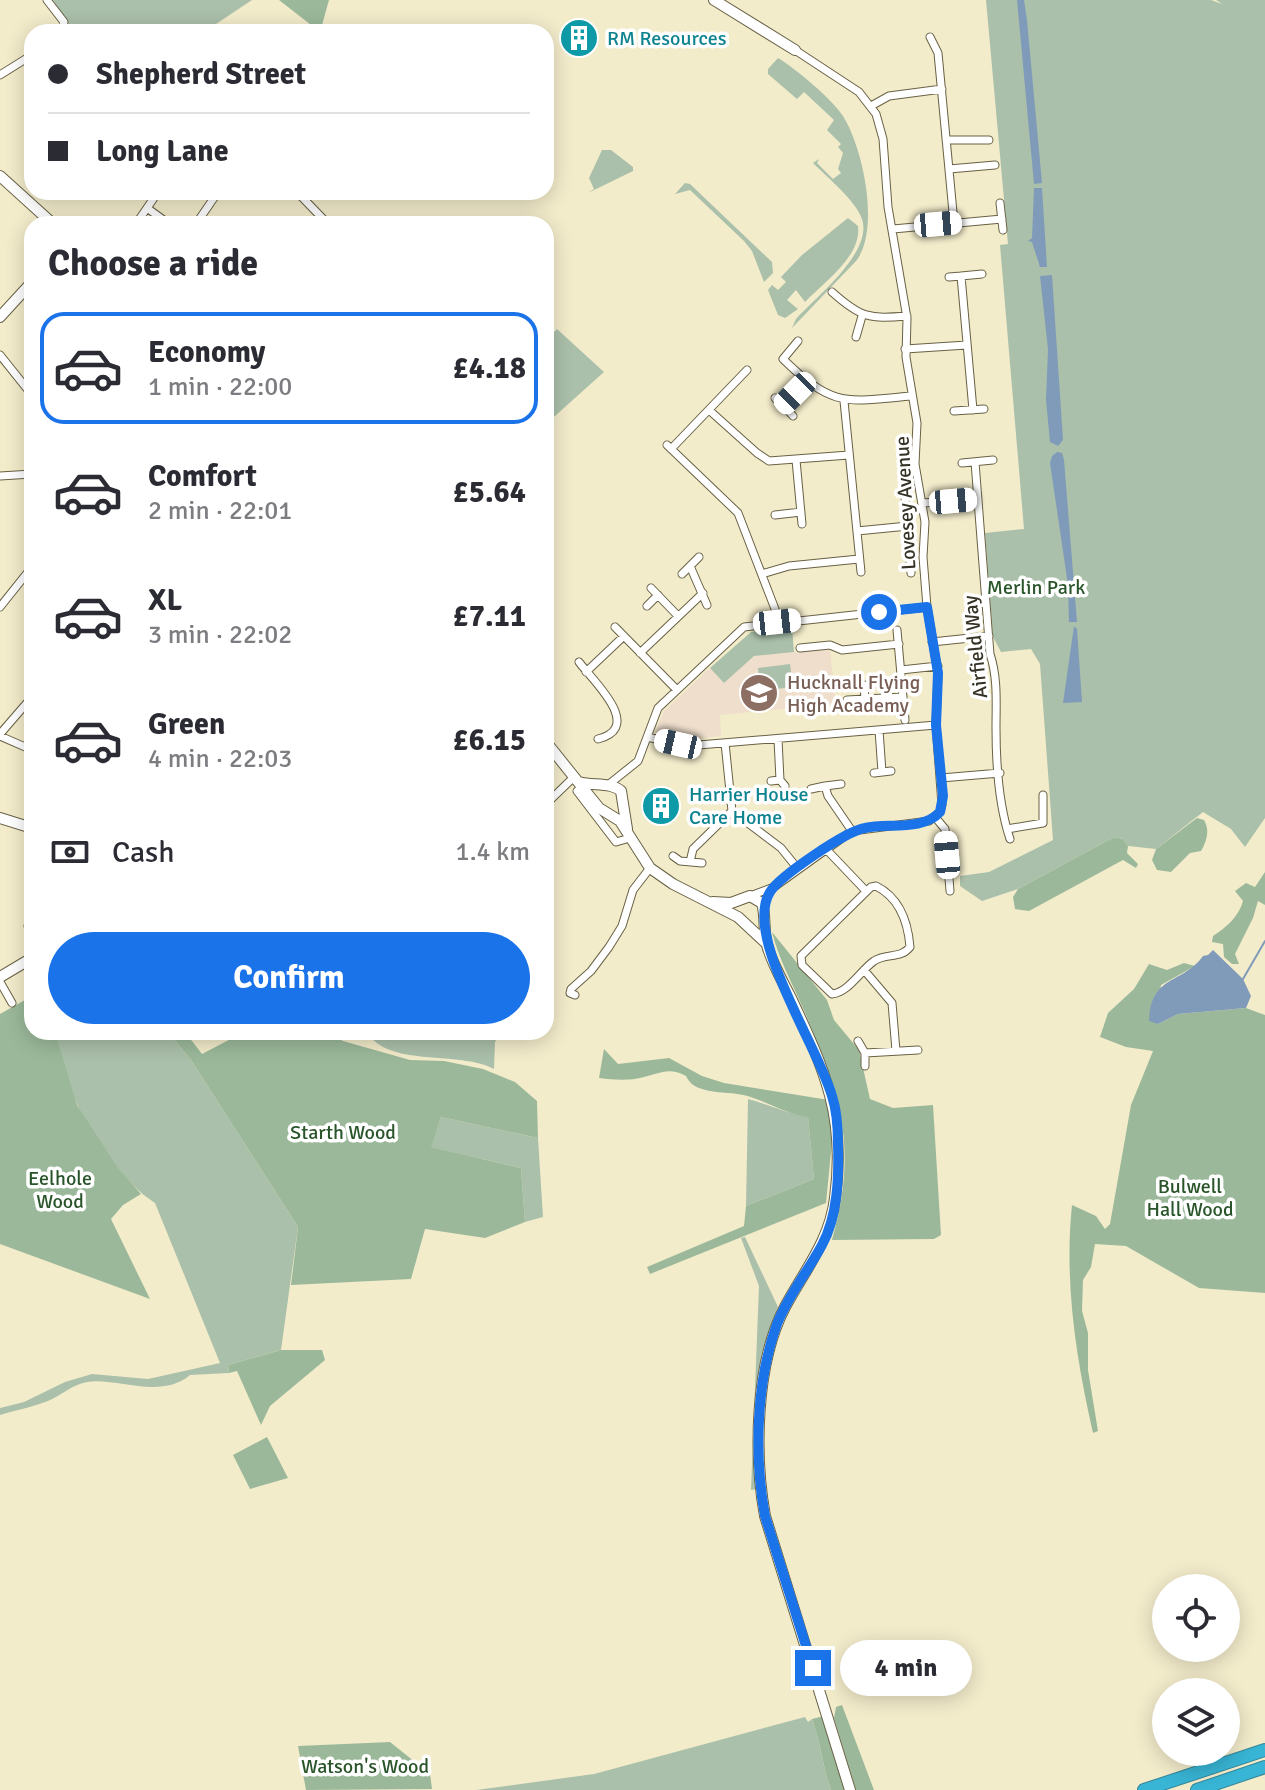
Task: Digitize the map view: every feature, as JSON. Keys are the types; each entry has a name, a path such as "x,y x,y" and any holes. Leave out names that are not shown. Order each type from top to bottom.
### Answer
{"highway":[{"path":"1144,1790 1265,1750"},
{"path":"1197,1790 1265,1767"}],"main road":[{"path":"714,0 795,50"},
{"path":"1,179 24,199"},
{"path":"25,200 44,216"},
{"path":"0,317 24,291"},
{"path":"554,753 596,804 628,834 650,868 673,884 713,902 741,920 766,943"},
{"path":"577,783 617,787 623,798 628,834"},
{"path":"596,804 596,794 605,786"},
{"path":"608,813 617,810 623,798"},
{"path":"0,818 24,826"},
{"path":"713,902 731,903 746,897 759,899 764,910 766,943 773,962 832,1095 838,1147 830,1224 824,1242 777,1324 764,1371 761,1493 765,1516 850,1790"},
{"path":"741,920 737,907 746,897"},
{"path":"741,920 755,923 764,910"},
{"path":"0,979 24,963"}],"street":[{"path":"47,0 64,24"},
{"path":"930,37 938,53 954,223"},
{"path":"795,50 851,86 871,106 889,96 942,89"},
{"path":"0,75 24,60"},
{"name":"Lovesey Avenue","path":"871,106 883,139 888,207 907,316 905,349 917,423 917,483 923,503 927,607 938,666 936,725 942,805 935,817"},
{"path":"946,140 989,140"},
{"path":"949,169 995,165"},
{"path":"142,216 152,200"},
{"path":"305,200 320,216"},
{"path":"1000,203 1003,230"},
{"path":"147,208 158,216"},
{"path":"893,229 1002,219"},
{"path":"949,277 982,274"},
{"path":"961,276 973,410"},
{"path":"832,292 862,316 907,316"},
{"path":"856,337 862,316"},
{"path":"798,341 783,359 806,382 831,397 844,401 911,396"},
{"path":"905,349 967,345"},
{"path":"0,355 24,385"},
{"path":"747,370 669,447 738,513 777,622"},
{"path":"783,405 806,382"},
{"path":"775,398 793,416"},
{"path":"844,401 861,572"},
{"path":"954,411 984,409"},
{"path":"709,410 763,458 777,461 849,455"},
{"path":"796,460 802,524"},
{"path":"962,463 993,460"},
{"name":"Airfield Way","path":"975,462 997,703 996,730 1010,839"},
{"path":"903,472 911,573"},
{"path":"0,476 24,474"},
{"path":"923,503 978,499"},
{"path":"775,515 801,512"},
{"path":"857,531 908,526"},
{"path":"682,574 699,557"},
{"path":"762,574 783,567 859,559"},
{"path":"690,566 707,605"},
{"path":"0,607 24,577"},
{"path":"651,588 678,616"},
{"path":"640,653 703,593"},
{"path":"647,606 658,595"},
{"path":"605,786 630,770 643,752 655,713 744,627 927,607"},
{"path":"615,627 677,690"},
{"path":"897,630 905,720"},
{"path":"586,672 624,636"},
{"path":"932,642 989,636"},
{"path":"800,648 830,645 842,650 899,644"},
{"path":"579,662 612,701 617,715 611,732 598,739"},
{"path":"901,670 938,666"},
{"path":"864,685 865,700"},
{"path":"847,700 903,697"},
{"path":"24,706 0,735 24,746"},
{"path":"647,737 687,746 936,725"},
{"path":"879,730 878,772 891,771"},
{"path":"771,781 782,783 778,739"},
{"path":"725,743 732,811 781,848 798,869"},
{"path":"623,798 630,770"},
{"path":"941,778 1000,773"},
{"path":"554,799 577,783 616,842 623,843 628,834"},
{"path":"811,789 841,784"},
{"path":"825,786 828,796 852,831"},
{"path":"1007,829 1043,823 1043,795"},
{"path":"690,862 693,849 732,811"},
{"path":"746,897 774,887 852,831 922,822 935,817 945,829 954,880 950,891"},
{"path":"825,848 866,891"},
{"path":"673,856 702,863"},
{"path":"575,995 570,993 573,985 591,971 616,935 633,890 650,868"},
{"path":"764,910 774,887"},
{"path":"871,887 881,888 902,910 908,926 910,947 902,954 877,959 864,970 842,991 832,994 800,961 802,952 866,891 871,887"},
{"path":"608,930 616,935"},
{"path":"864,970 892,1003 896,1051"},
{"path":"0,979 12,1003"},
{"path":"858,1041 865,1053 865,1066"},
{"path":"865,1053 918,1050"}],"shaded area":[{"name":"Hucknall Flying High Academy","path":"830,648 836,704 720,715 721,736 683,740 655,732 664,711 710,668 724,683 754,656"}],"green space":[{"path":"53,0 252,0 216,24 69,24"},
{"path":"279,0 329,0 322,24 310,24"},
{"name":"Merlin Park","path":"986,0 1211,0 1222,4 1216,0 1265,0 1265,818 1245,847 1231,829 1203,812 1156,849 1128,846 1123,839 1114,837 1018,889 982,901 960,886 960,876 989,872 1053,840 1040,664 1031,649 1001,652 993,637 985,533 1024,529 1000,245 1008,244"},
{"path":"778,58 813,84 843,116 857,147 868,208 864,246 857,260 792,328 796,319 841,273 859,245 863,232 862,219 854,205 813,163 819,159 817,163 833,179 841,173 838,169 843,153 838,147 841,144 827,130 834,120 804,92 797,99 768,74 768,69"},
{"path":"602,150 611,150 633,167 633,171 588,193 594,189 589,178"},
{"path":"685,183 690,184 772,262 773,273 764,282 752,251 744,241 690,190 675,194"},
{"path":"848,218 858,226 858,237 848,258 805,302 796,290 787,300 798,309 785,318 778,315 768,290 772,285 778,290 786,282 781,277 802,255"},
{"path":"557,329 604,372 554,417 554,332"},
{"path":"792,627 794,652 754,656 724,683 710,668 751,632"},
{"path":"790,664 793,687 760,691 758,668"},
{"path":"1197,818 1204,820 1207,828 1201,851 1190,853 1171,872 1157,870 1152,860 1156,849"},
{"path":"1114,837 1123,839 1128,846 1127,853 1138,864 1136,868 1123,860 1029,911 1015,909 1013,897 1018,889"},
{"path":"1265,872 1265,905 1258,901 1235,954 1239,964 1232,964 1224,957 1223,944 1212,942 1213,936 1231,921 1241,906 1243,901 1235,891 1246,883 1255,887"},
{"path":"772,932 827,1000 834,1020 859,1050 870,1099 893,1108 933,1105 941,1235 934,1239 832,1240 844,1175 841,1120 827,1066"},
{"name":"Bulwell Hall Wood","path":"1184,963 1195,966 1161,985 1158,1024 1178,1014 1246,1008 1265,1015 1265,1293 1199,1288 1126,1246 1095,1244 1091,1267 1083,1280 1082,1311 1088,1333 1088,1370 1098,1431 1093,1433 1073,1320 1070,1263 1072,1205 1096,1216 1105,1229 1110,1224 1131,1105 1153,1051 1126,1047 1100,1037 1108,1013 1134,989 1149,964 1167,970"},
{"name":"Eelhole Wood","path":"24,1000 24,1040 57,1040 77,1105 118,1168 141,1194 123,1205 111,1219 150,1299 0,1244 0,1014"},
{"path":"57,1040 175,1040 191,1060 298,1227 281,1350 228,1365 229,1373 190,1375 166,1386 87,1382 48,1401 0,1415 0,1408 24,1402 65,1382 92,1374 148,1379 220,1363 155,1203 132,1184 110,1159 83,1117 67,1078"},
{"name":"Starth Wood","path":"175,1040 191,1040 202,1054 229,1040 341,1040 410,1060 444,1061 483,1069 515,1082 537,1101 538,1138 441,1117 431,1147 521,1168 525,1222 485,1238 425,1229 411,1279 291,1285 298,1227 191,1060"},
{"path":"374,1040 496,1040 494,1069 462,1060 407,1055"},
{"path":"604,1049 618,1064 669,1058 702,1076 724,1083 829,1100 832,1142 826,1203 650,1274 647,1267 744,1226 746,1206 814,1179 808,1117 745,1095 699,1088 691,1084 686,1076 675,1072 628,1080 599,1078"},
{"path":"748,1099 808,1116 814,1179 746,1206"},
{"path":"441,1117 538,1138 543,1217 525,1222 521,1168 430,1147"},
{"path":"745,1237 778,1307 762,1353 758,1387 757,1489 751,1490 759,1286 741,1238"},
{"path":"281,1350 322,1350 325,1360 270,1406 261,1425 237,1371 229,1373 228,1365"},
{"path":"267,1437 288,1478 250,1489 233,1455"},
{"path":"842,1705 874,1790 856,1790 834,1718 836,1707"},
{"path":"824,1716 845,1790 831,1790 828,1781 812,1719"},
{"path":"805,1717 808,1722 812,1719 831,1790 476,1790 594,1774"},
{"name":"Watson's Wood","path":"390,1742 430,1774 432,1789 306,1790 298,1746"}],"water":[{"path":"1017,0 1024,0 1027,20 1042,183 1034,184"},
{"path":"1034,188 1042,188 1047,267 1040,267 1032,242 1028,241 1032,238"},
{"path":"1052,275 1063,440 1058,446 1050,442 1046,400 1048,349 1040,276"},
{"path":"1057,452 1062,453 1064,460 1077,622 1069,622 1068,585 1050,463"},
{"path":"1074,626 1077,629 1082,702 1063,703"},
{"path":"1213,950 1243,979 1251,996 1246,1008 1178,1014 1158,1024 1149,1021 1151,1006 1161,987"}],"waterway":[{"path":"1243,979 1265,941"}],"place":[{"name":"RM Resources","path":"579,38"},
{"name":"Hucknall Flying High Academy","path":"759,693"},
{"name":"Harrier House Care Home","path":"661,806"}],"route":[{"path":"813,1668 765,1516 761,1493 761,1415 764,1371 777,1324 824,1242 830,1224 835,1198 837,1122 832,1095 818,1058 766,943 763,912 774,887 841,837 864,828 929,821 940,812 943,796 936,725 938,673 929,634 927,607 879,612"}]}
